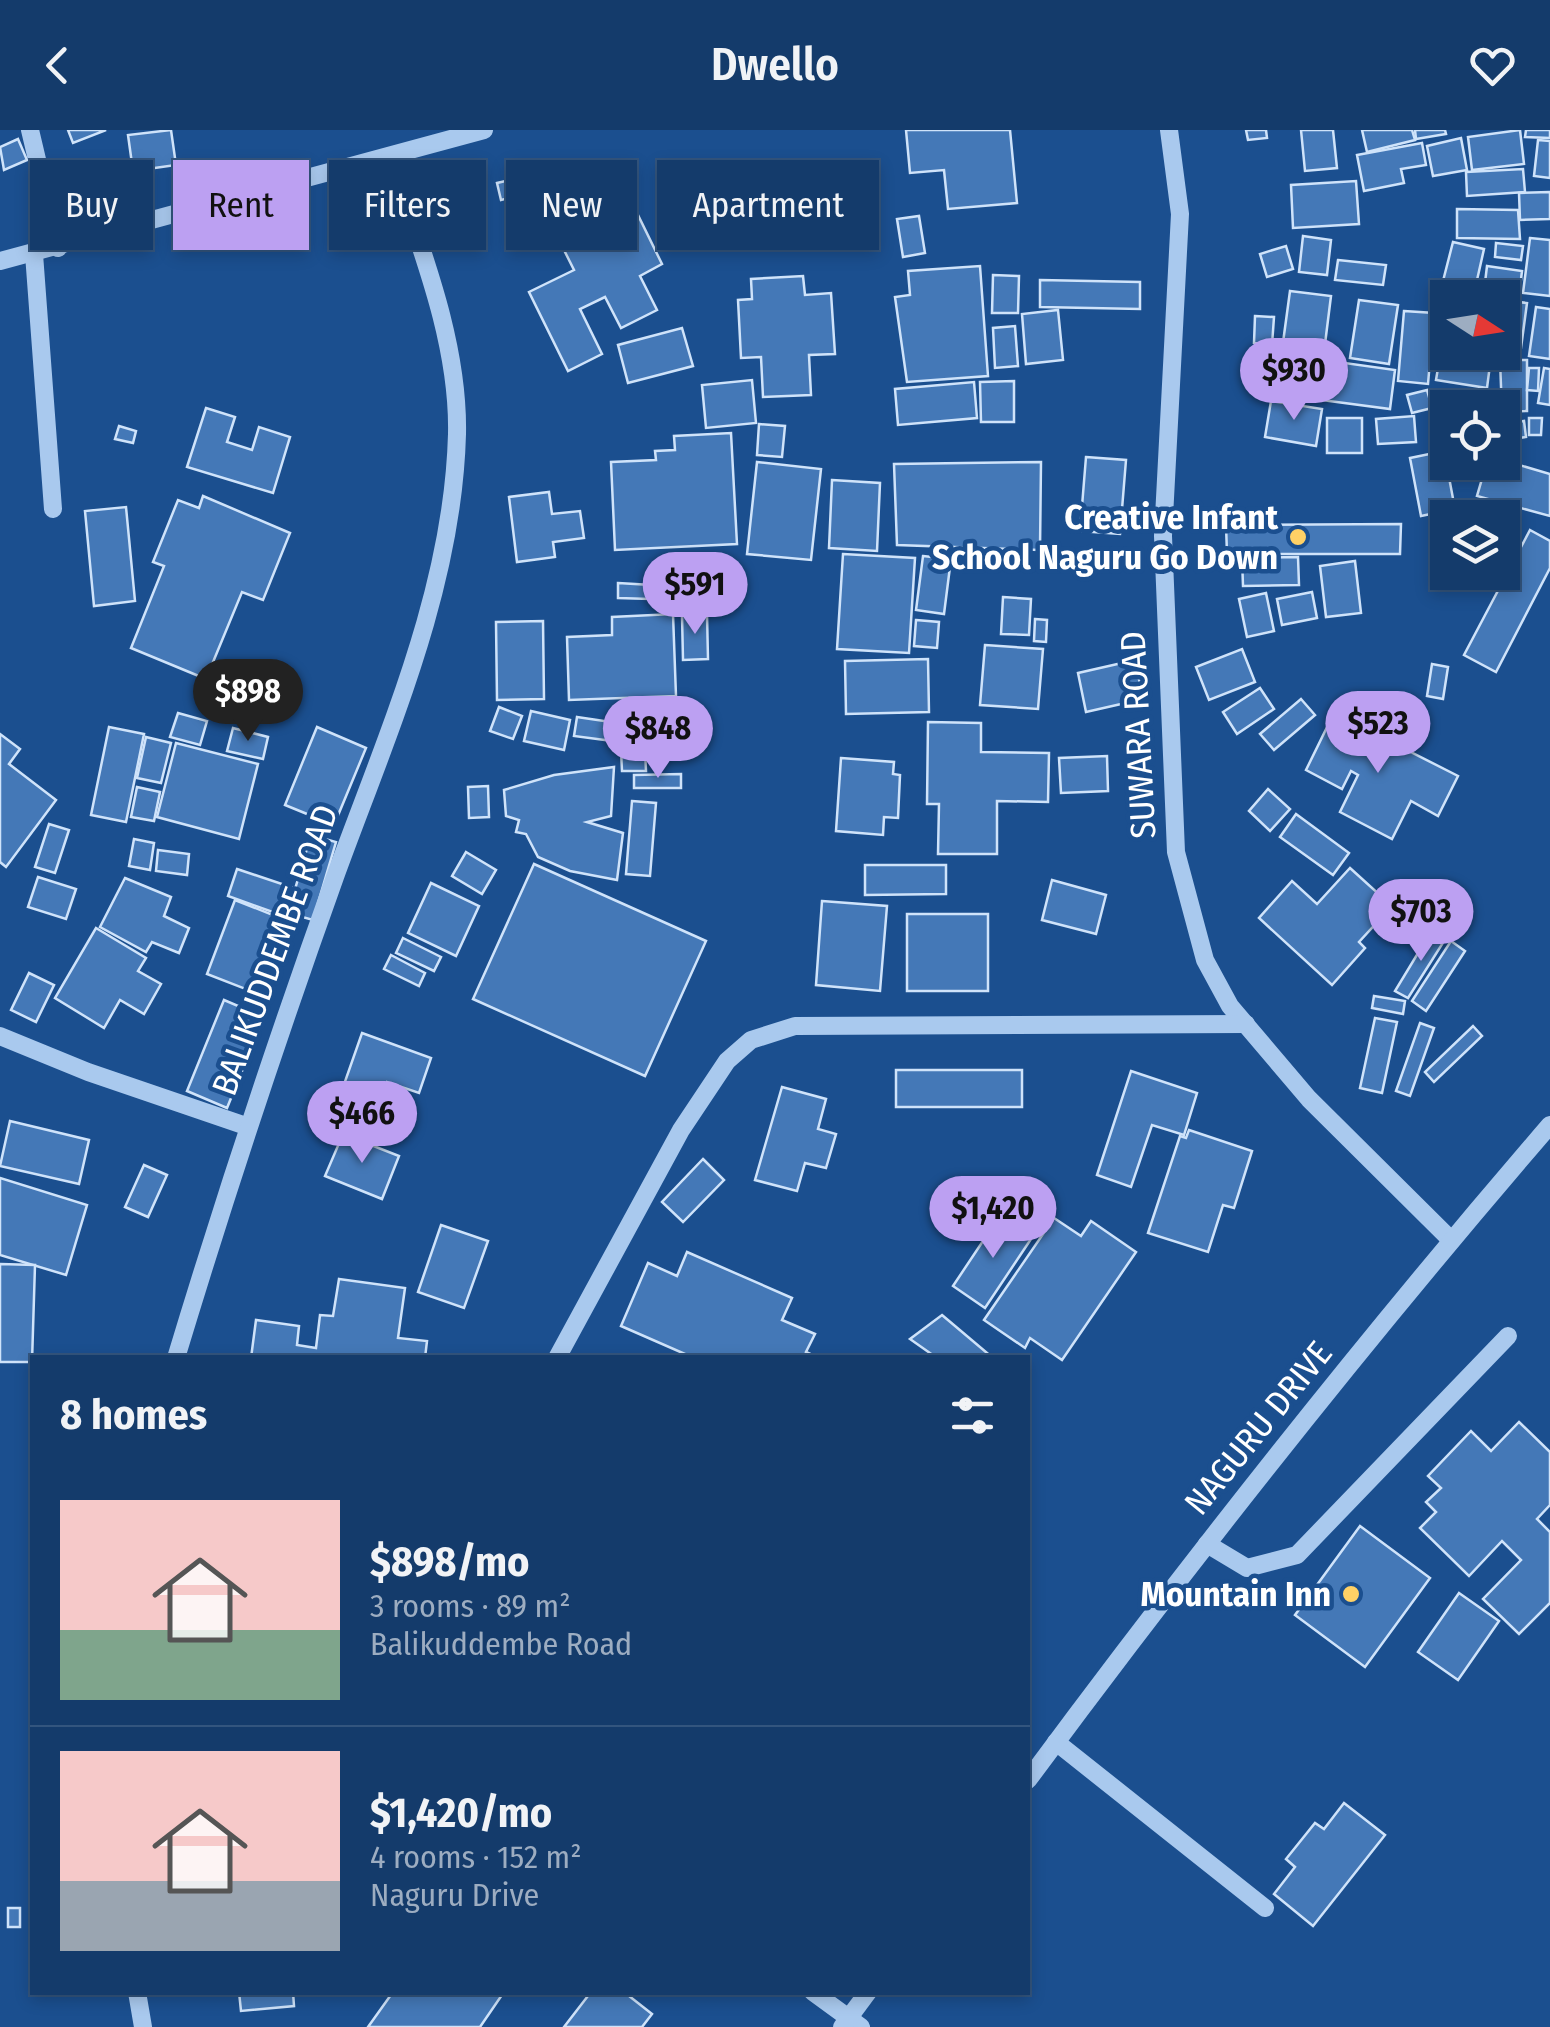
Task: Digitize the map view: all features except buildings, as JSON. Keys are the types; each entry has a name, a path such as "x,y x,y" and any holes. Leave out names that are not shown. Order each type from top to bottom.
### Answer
{"street":[{"path":"30,130 37,160"},
{"path":"153,222 484,130"},
{"name":"SUWARA ROAD","path":"1169,130 1180,214 1163,536 1176,852 1204,960 1246,1024 1308,1099 1451,1240"},
{"name":"BALIKUDDEMBE ROAD","path":"177,1355 246,1126 422,635 451,503 457,431 449,360 432,286 390,156"},
{"path":"0,261 50,250"},
{"path":"34,254 54,509"},
{"path":"560,1355 682,1130 727,1061 751,1040 795,1026 1246,1024"},
{"path":"0,1036 88,1072 246,1126"},
{"name":"NAGURU DRIVE","path":"1030,1777 1207,1544 1451,1240 1550,1125"},
{"path":"1207,1544 1248,1568 1297,1555 1508,1336"},
{"path":"1056,1742 1265,1908"},
{"path":"138,1995 143,2027"},
{"path":"816,1995 850,2024 866,1995"}],"place":[{"name":"Creative Infant School Naguru Go Down","path":"1298,537"},
{"name":"Mountain Inn","path":"1351,1594"}]}
